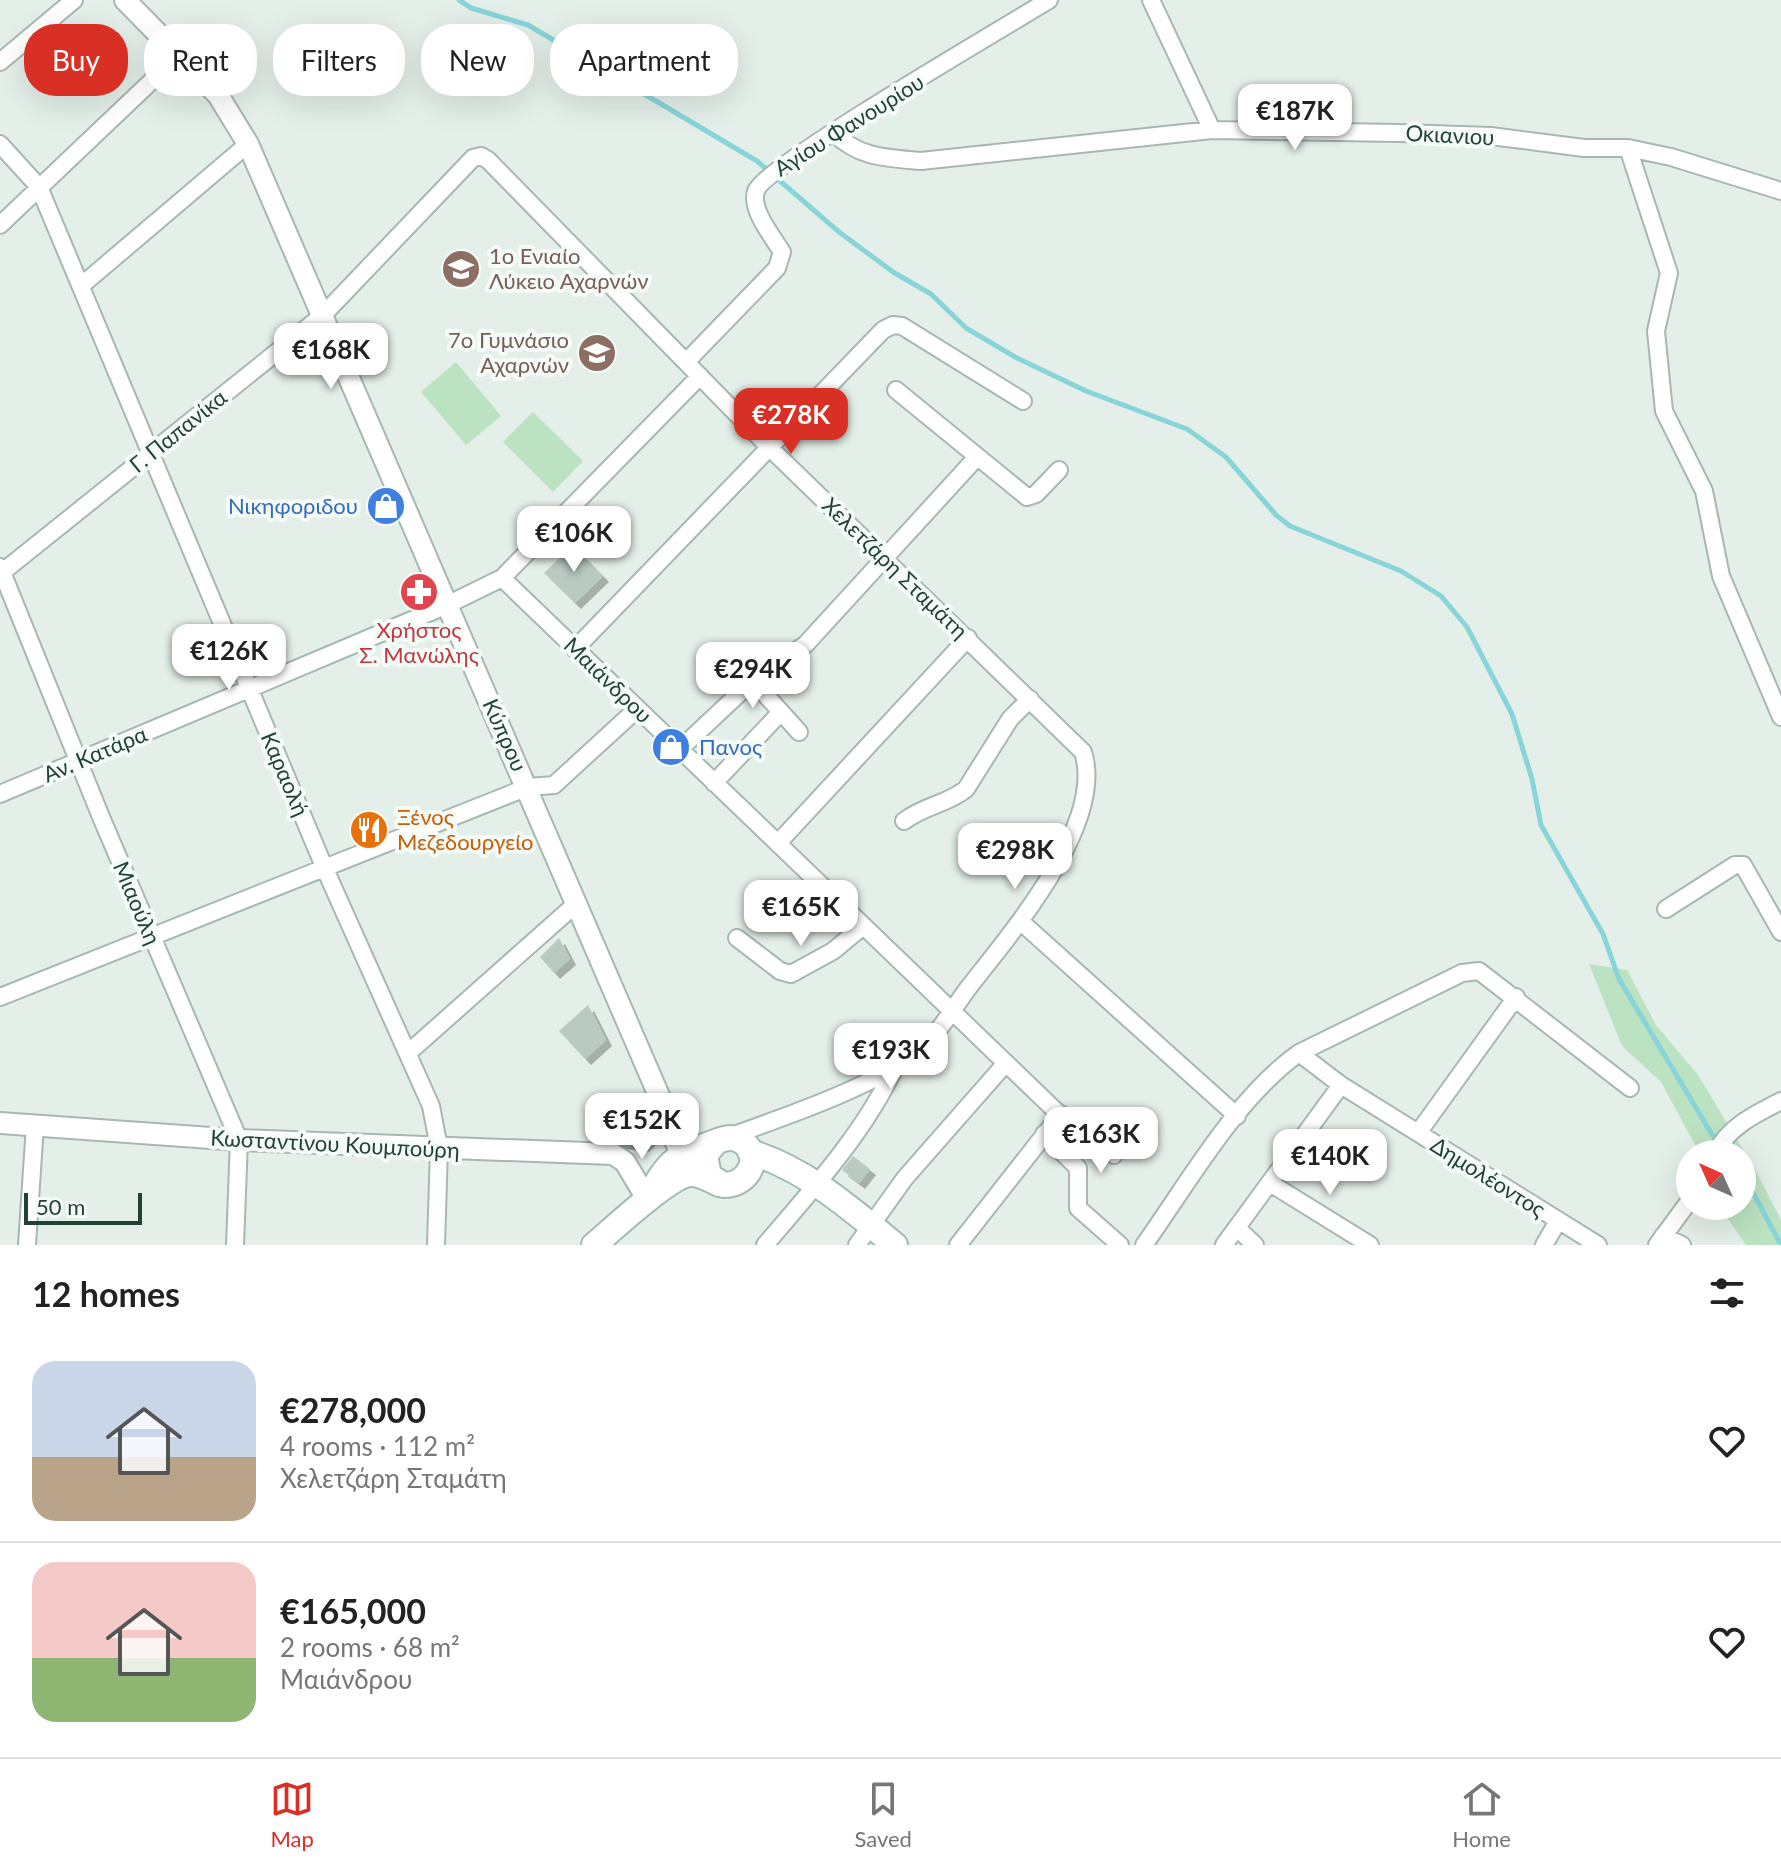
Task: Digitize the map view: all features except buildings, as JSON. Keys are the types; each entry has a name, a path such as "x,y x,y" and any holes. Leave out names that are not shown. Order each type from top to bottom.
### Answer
{"main road":[{"path":"594,1245 702,1151 741,1142 750,1152 784,1163 811,1180 864,1235 895,1245"},
{"path":"702,1151 707,1151 705,1164 709,1176 728,1184 775,1174 811,1180"},
{"name":"Κύπρου","path":"702,1151 728,1184"},
{"path":"728,1184 750,1171 750,1152"}],"street":[{"path":"0,62 74,0"},
{"name":"Κύπρου","path":"125,0 149,24"},
{"name":"Αγίου Φανουρίου","path":"686,362 777,268 782,252 754,199 757,188 765,179 803,149 1049,0"},
{"path":"1151,0 1212,130"},
{"path":"0,225 144,88"},
{"name":"Κύπρου","path":"219,96 248,144 663,1105 688,1140 702,1151"},
{"name":"Οκιανιου","path":"834,133 851,150 879,158 921,161 1212,130 1491,136 1584,148 1628,148 1671,157 1781,191"},
{"name":"Καραολή","path":"0,144 39,187 153,451 325,869 431,1106 439,1148 436,1245"},
{"path":"82,285 248,144"},
{"path":"1628,148 1669,273 1656,331 1664,411 1704,491 1721,576 1781,717"},
{"name":"Γ. Παπανίκα","path":"1,571 323,315 473,158 481,156 488,160"},
{"name":"Χελετζάρη Σταμάτη","path":"488,160 771,449 1083,752 1088,777 1062,856 1020,921"},
{"path":"575,649 883,330 893,325 902,326 1023,401"},
{"name":"Αν. Κατάρα","path":"0,794 445,606 502,578 700,376"},
{"path":"896,390 1027,497 1036,494 1059,470"},
{"path":"680,749 754,682 806,644 977,457"},
{"name":"Μιαούλη","path":"1,571 150,935 239,1140 235,1245"},
{"name":"Μαιάνδρου","path":"502,578 1058,1113 1114,1155"},
{"path":"778,843 968,638"},
{"path":"754,682 799,732"},
{"path":"904,821 926,805 955,798 966,789 1010,719 1030,699"},
{"path":"0,997 528,787 554,785 637,709"},
{"path":"714,783 781,712"},
{"path":"1666,909 1735,865 1743,865 1781,932"},
{"path":"408,1053 577,903"},
{"path":"702,1151 895,1067 930,1041 1020,921 1237,1116"},
{"path":"737,938 780,971 791,974 833,951 863,926"},
{"path":"1144,1245 1237,1116 1279,1067 1299,1053 1470,970 1479,971 1516,997 1630,1088"},
{"path":"1418,1133 1516,997"},
{"name":"Δημολέοντος","path":"1299,1053 1341,1085 1598,1245"},
{"path":"864,1235 905,1178 1006,1063"},
{"path":"765,1245 811,1180 886,1089 895,1067"},
{"path":"1224,1245 1341,1085"},
{"path":"1723,1140 1781,1101"},
{"path":"958,1245 1058,1113"},
{"path":"750,1152 786,1116"},
{"name":"Κωσταντίνου Κουμπούρη","path":"0,1123 239,1140 613,1154 625,1162 647,1199"},
{"path":"27,1245 35,1125"},
{"path":"1044,1134 1078,1168 1078,1208 1120,1245"},
{"path":"1270,1183 1370,1245"},
{"path":"1676,1219 1660,1240 1682,1245"},
{"path":"1544,1245 1558,1221"},
{"path":"1237,1228 1255,1245"}],"green space":[{"path":"456,362 501,416 466,445 421,392"},
{"path":"533,412 583,461 553,492 503,442"},
{"path":"1589,964 1627,970 1656,1025 1698,1075 1737,1140 1692,1140 1661,1082 1622,1046"},
{"path":"1756,1171 1781,1220 1781,1245 1746,1245 1729,1220 1756,1220"}],"waterway":[{"path":"459,0 471,8 528,25 757,161 839,232 893,272 931,294 966,328 1017,358 1086,391 1187,429 1226,457 1276,515 1290,526 1401,571 1441,596 1467,627 1512,714 1532,779 1541,825 1603,934 1619,979 1717,1140"},
{"path":"1756,1198 1781,1245"}],"place":[{"name":"1ο Ενιαίο Λύκειο Αχαρνών","path":"461,269"},
{"name":"7ο Γυμνάσιο Αχαρνών","path":"597,353"},
{"name":"Νικηφοριδου","path":"386,506"},
{"name":"Χρήστος Σ. Μανώλης","path":"419,592"},
{"name":"Πανος","path":"671,747"},
{"name":"Ξένος Μεζεδουργείο","path":"369,830"}]}
